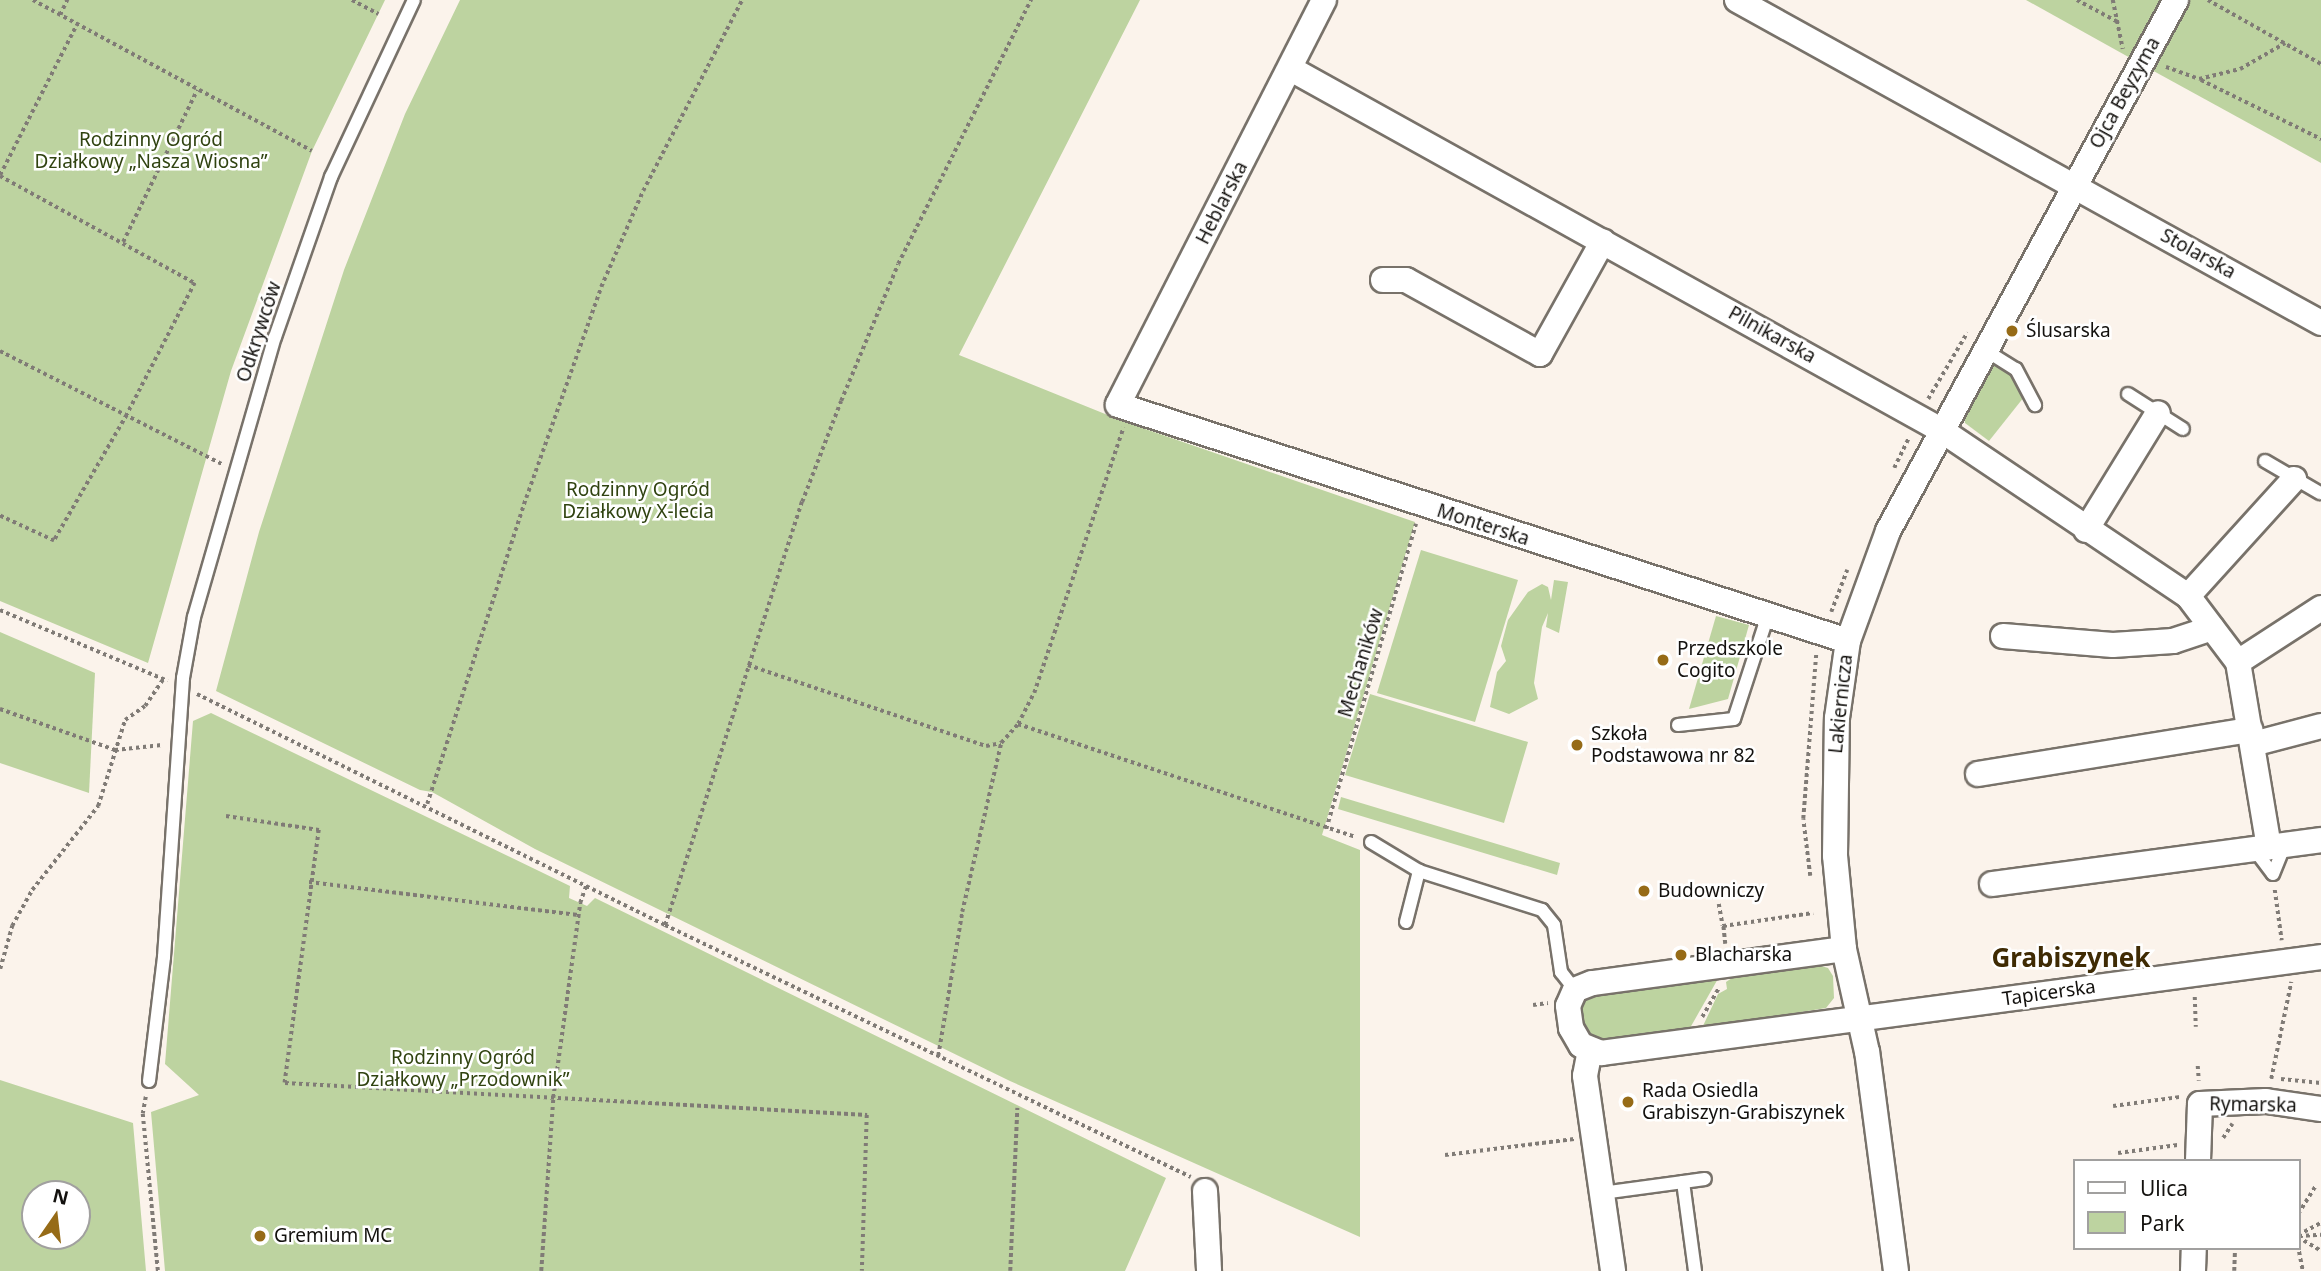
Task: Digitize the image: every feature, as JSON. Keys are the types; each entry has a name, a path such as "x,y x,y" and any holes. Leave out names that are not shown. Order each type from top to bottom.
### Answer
{"street":[{"name":"Heblarska","path":"1121,413 1325,0"},
{"path":"1737,0 2074,187"},
{"name":"Ojca Beyzyma","path":"2074,187 2134,54 2176,0"},
{"name":"Pilnikarska","path":"1291,69 1941,430 2086,530 2188,596 2238,662"},
{"name":"Stolarska","path":"2074,187 2321,323"},
{"name":"Lakiernicza","path":"1896,1271 1860,1017 1844,949 1833,787 1848,641 1888,531 2074,187"},
{"path":"1383,280 1406,280 1540,354 1603,241"},
{"name":"Monterska","path":"1121,413 1422,505 1848,641"},
{"path":"2086,530 2158,413"},
{"path":"2188,596 2294,479"},
{"path":"2269,847 2238,662 2321,608"},
{"path":"2003,636 2113,645 2173,641 2213,628"},
{"path":"1978,774 2321,726"},
{"path":"1992,884 2321,840"},
{"path":"1844,949 1642,975 1575,990 1568,1006 1571,1028 1581,1045 1601,1053 1860,1017"},
{"name":"Tapicerska","path":"1860,1017 2321,957"},
{"path":"1590,1050 1585,1076 1613,1271"},
{"name":"Rymarska","path":"2198,1159 2200,1104 2266,1101 2321,1109"},
{"path":"1199,1184 1209,1271"},
{"path":"2193,1271 2194,1250"}],"lane":[{"name":"Odkrywców","path":"149,1082 156,1049 186,689 186,656 194,618 275,337 334,169 414,0"},
{"path":"1984,350 2017,369 2035,405"},
{"path":"2128,394 2183,429"},
{"path":"2265,461 2320,493"},
{"path":"1678,725 1734,719 1768,615"},
{"path":"1371,842 1419,871 1542,910 1555,925 1561,972 1575,990"},
{"path":"2269,847 2273,874"},
{"path":"2269,847 2273,874"},
{"path":"1406,922 1419,871"},
{"path":"1602,1193 1704,1179"},
{"path":"1682,1182 1695,1271"}],"path":[{"path":"33,0 313,151"},
{"path":"60,15 67,0"},
{"path":"352,0 378,15"},
{"path":"427,805 526,498 601,287 643,191 742,0"},
{"path":"664,925 802,502 898,264 1031,0"},
{"path":"2077,0 2118,22"},
{"path":"2113,0 2118,22 2134,54 2199,79 2321,139"},
{"path":"2208,0 2321,64"},
{"path":"0,516 54,541 127,415 195,283 0,176 77,24"},
{"path":"2199,79 2240,69 2285,43"},
{"path":"123,243 197,90"},
{"path":"0,351 236,471"},
{"path":"938,1056 962,912 1001,743 1018,724 1034,693 1121,413"},
{"name":"Mechaników","path":"1326,829 1422,505"},
{"path":"0,610 186,689 427,805 664,925 1199,1184"},
{"path":"1810,876 1803,819 1817,646"},
{"path":"748,665 986,746 1001,743"},
{"path":"0,969 12,926 32,890 98,806 125,720 145,706 163,679"},
{"path":"0,709 116,750 181,743"},
{"path":"1018,724 1371,842"},
{"path":"226,816 319,830 309,882 285,1083 867,1115 862,1271"},
{"path":"2273,874 2283,946"},
{"path":"309,882 578,915"},
{"path":"541,1271 553,1098 578,915 586,886"},
{"path":"1719,904 1725,950"},
{"path":"1723,926 1813,913"},
{"path":"2271,1079 2293,974"},
{"path":"1695,1028 1722,984"},
{"path":"1533,1005 1553,1002"},
{"path":"149,1082 143,1114 158,1271"},
{"path":"2113,1106 2191,1096"},
{"path":"1010,1271 1017,1108"},
{"path":"1445,1155 1593,1136"},
{"path":"2118,1153 2179,1144"},
{"path":"2300,1211 2315,1187"},
{"path":"2300,1235 2321,1223"},
{"path":"2300,1236 2321,1235"},
{"path":"2300,1237 2321,1251"},
{"path":"2234,1271 2235,1250"},
{"path":"2299,1250 2304,1271"}],"green space":[{"name":"Rodzinny Ogród Działkowy „Nasza Wiosna”","path":"0,0 385,0 312,151 231,371 148,663 0,601"},
{"name":"Rodzinny Ogród Działkowy X-lecia","path":"460,0 1140,0 959,355 1125,422 1415,522 1322,835 1360,850 1360,1237 1010,1081 535,849 432,792 420,790 216,691 259,532 344,270 405,114"},
{"path":"2026,0 2321,0 2321,163 2159,74"},
{"path":"1994,361 2011,371 2024,397 1989,441 1965,423 1964,415"},
{"path":"1421,550 1518,580 1475,722 1377,693"},
{"path":"1554,580 1568,582 1559,633 1546,627 1548,613 1542,627 1534,683 1538,699 1509,714 1490,707 1497,672 1506,661 1501,646 1508,620 1528,592 1542,584 1548,587 1551,600"},
{"path":"1716,616 1749,625 1728,699 1689,709"},
{"path":"0,632 95,673 89,793 0,763"},
{"path":"1370,694 1528,742 1504,823 1345,775"},
{"name":"Rodzinny Ogród Działkowy „Przodownik”","path":"211,713 570,886 569,898 587,906 595,898 1166,1178 1125,1271 165,1271 151,1112 199,1095 165,1064 193,721"},
{"path":"1341,797 1560,863 1557,875 1338,809"},
{"path":"1815,964 1828,968 1833,976 1834,998 1826,1008 1702,1028 1718,994 1727,989 1726,982 1738,974"},
{"path":"1719,977 1690,1028 1602,1041 1585,1033 1579,1012 1589,995"},
{"path":"0,1080 133,1123 146,1271 0,1271"}],"place":[{"name":"Ślusarska","path":"2012,331"},
{"name":"Przedszkole Cogito","path":"1663,660"},
{"name":"Szkoła Podstawowa nr 82","path":"1577,745"},
{"name":"Budowniczy","path":"1644,891"},
{"name":"Blacharska","path":"1681,955"},
{"name":"Rada Osiedla Grabiszyn-Grabiszynek","path":"1628,1102"},
{"name":"Gremium MC","path":"260,1236"}],"district":[{"name":"Grabiszynek","path":"2071,958"}]}
